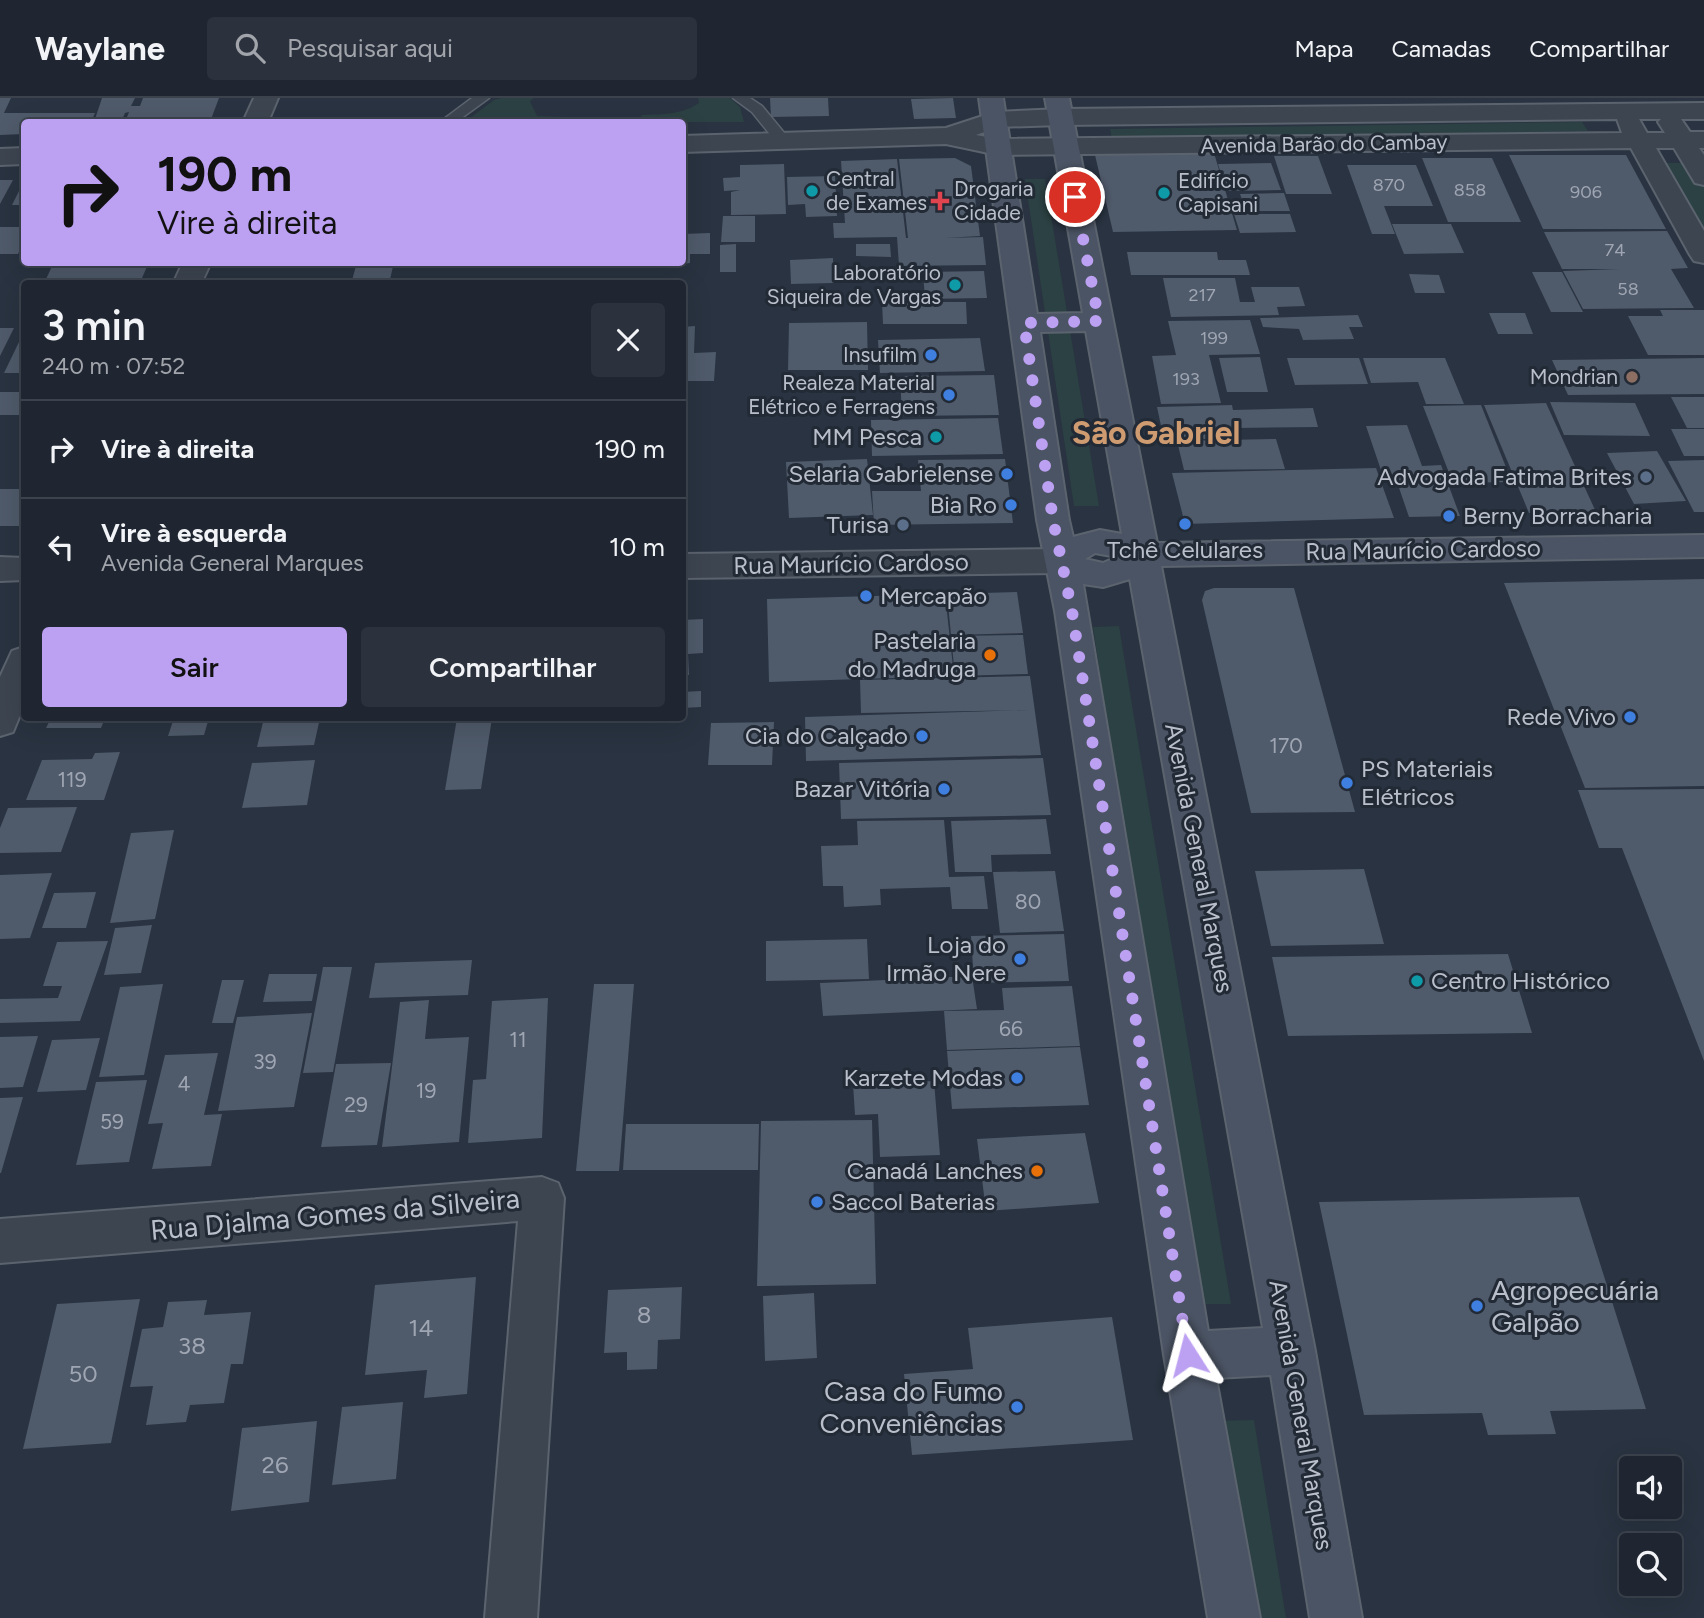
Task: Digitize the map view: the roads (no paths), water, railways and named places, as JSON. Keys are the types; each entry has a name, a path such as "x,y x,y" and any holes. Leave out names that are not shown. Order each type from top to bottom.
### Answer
{"main road":[{"name":"Avenida General Marques","path":"1059,108 1291,1351 1336,1618"},
{"path":"995,122 1061,561 1072,611 1188,1355 1234,1618"},
{"path":"1024,323 1099,321"},
{"name":"Rua Maurício Cardoso","path":"1061,561 1090,574 1110,576 1127,569 1142,555 1704,546"},
{"path":"1188,1355 1291,1351"}],"street":[{"path":"257,119 266,98"},
{"path":"1619,105 1704,255"},
{"path":"1660,105 1693,141 1704,177"},
{"name":"Avenida Barão do Cambay","path":"686,144 946,136 1059,108 1660,105 1704,111"},
{"name":"Avenida Barão do Cambay","path":"995,122 1066,147 1693,141"},
{"path":"0,156 21,156"},
{"name":"Rua Maurício Cardoso","path":"686,566 1061,561"},
{"path":"0,569 21,569"},
{"path":"0,722 21,668"},
{"name":"Rua Djalma Gomes da Silveira","path":"0,1241 542,1198 512,1618"}],"lane":[{"path":"451,119 482,98"},
{"path":"740,98 757,109 782,141"}],"place":[{"name":"Central de Exames","path":"812,191"},
{"name":"Edifício Capisani","path":"1164,193"},
{"name":"Drogaria Cidade","path":"940,201"},
{"name":"Laboratório Siqueira de Vargas","path":"955,285"},
{"name":"Insufilm","path":"931,355"},
{"name":"Mondrian","path":"1632,377"},
{"name":"Realeza Material Elétrico e Ferragens","path":"949,395"},
{"name":"MM Pesca","path":"936,437"},
{"name":"Selaria Gabrielense","path":"1007,474"},
{"name":"Advogada Fatima Brites","path":"1646,477"},
{"name":"Bia Ro","path":"1011,505"},
{"name":"Berny Borracharia","path":"1449,516"},
{"name":"Tchê Celulares","path":"1185,524"},
{"name":"Turisa","path":"903,525"},
{"name":"Mercapão","path":"866,596"},
{"name":"Pastelaria do Madruga","path":"990,655"},
{"name":"Rede Vivo","path":"1630,717"},
{"name":"Cia do Calçado","path":"922,736"},
{"name":"PS Materiais Elétricos","path":"1347,783"},
{"name":"Bazar Vitória","path":"944,789"},
{"name":"Loja do Irmão Nere","path":"1020,959"},
{"name":"Centro Histórico","path":"1417,981"},
{"name":"Karzete Modas","path":"1017,1078"},
{"name":"Canadá Lanches","path":"1037,1171"},
{"name":"Saccol Baterias","path":"817,1202"},
{"name":"Agropecuária Galpão","path":"1477,1306"},
{"name":"Casa do Fumo Conveniências","path":"1017,1407"}],"district":[{"name":"São Gabriel","path":"1156,433"}]}
